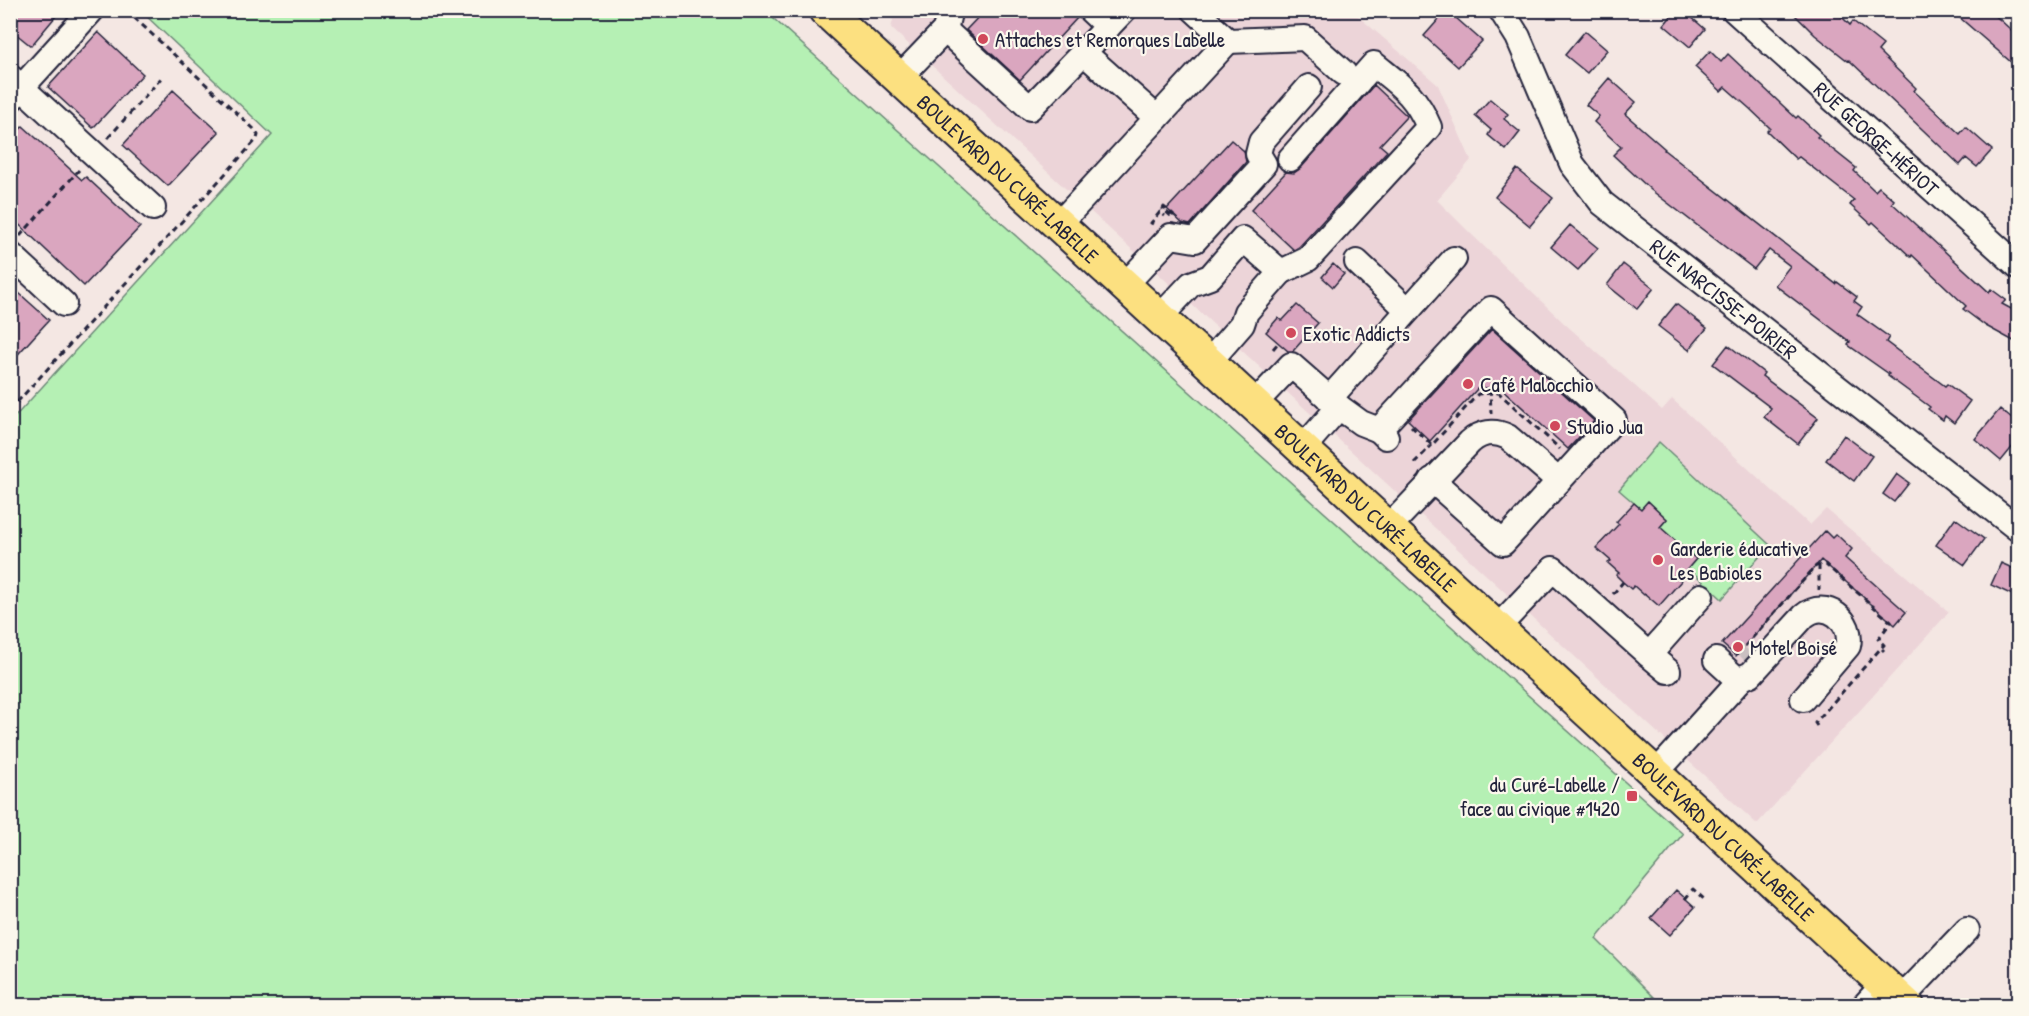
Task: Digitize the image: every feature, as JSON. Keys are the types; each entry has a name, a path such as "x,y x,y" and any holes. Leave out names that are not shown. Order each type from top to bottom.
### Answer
{"main road":[{"name":"BOULEVARD DU CURÉ-LABELLE","path":"825,10 1655,774 1889,999"}],"street":[{"path":"92,10 14,88 153,208"},
{"path":"899,78 946,20 1030,108 1116,19 1090,10"},
{"path":"1194,10 1228,41 1305,38 1344,73"},
{"name":"RUE NARCISSE-POIRIER","path":"1501,10 1518,37 1572,164 1602,203 2019,529"},
{"name":"RUE GEORGE-HÉRIOT","path":"1734,10 2019,266"},
{"path":"1058,225 1228,41"},
{"path":"1084,53 1157,118"},
{"path":"1208,363 1242,324 1246,312 1281,272 1308,259 1429,127 1420,107 1409,92 1374,64 1290,159"},
{"path":"1124,286 1171,236 1195,240 1264,164 1258,154 1261,142 1309,87"},
{"path":"1159,318 1191,284 1209,277 1243,238 1281,272"},
{"path":"10,254 64,304"},
{"path":"1302,449 1334,403 1408,310 1454,259"},
{"path":"1357,262 1408,310"},
{"path":"1253,405 1291,365 1334,403 1361,423 1382,434 1491,309 1614,420 1503,543 1432,480"},
{"path":"1388,528 1473,439 1483,434 1503,435 1513,441 1559,481"},
{"path":"1497,628 1553,569 1668,671"},
{"path":"1649,655 1701,596"},
{"path":"1655,774 1752,660 1804,616 1820,609 1833,612 1842,620 1847,628 1849,641 1846,650 1807,710"},
{"path":"1716,660 1752,660"},
{"path":"1889,999 1967,930"}],"path":[{"path":"1273,349 1278,343"},
{"path":"1490,388 1490,394"},
{"path":"1414,463 1432,445"},
{"path":"1819,565 1820,609"},
{"path":"1615,591 1623,582"},
{"path":"1807,710 1816,724 1866,665 1882,650 1884,645 1878,639 1892,622"},
{"path":"1845,683 1848,689"},
{"path":"1685,898 1693,889 1705,900"}],"shaded area":[{"path":"883,11 1352,11 1438,85 1471,160 1437,200 1565,324 1662,410 1672,399 1810,525 1826,509 1949,612 1757,824 891,28 893,20"}],"green space":[{"path":"141,11 765,11 1683,834 1596,939 1662,1005 11,1005 11,421 272,135"},
{"path":"1659,442 1770,545 1722,599 1688,568 1696,559 1660,527 1667,519 1648,501 1641,509 1619,490"}],"building":[{"path":"10,10 61,10 31,46 10,29"},
{"path":"985,10 1076,10 1078,17 1020,80 966,30"},
{"path":"1447,10 1482,41 1458,67 1424,36"},
{"path":"1676,10 1683,10 1705,29 1690,47 1664,25"},
{"path":"1790,10 1835,10 1850,25 1853,21 1883,45 1878,51 1916,88 1914,91 1960,134 1966,127 1992,150 1977,167 1966,158 1960,165 1849,60 1815,35"},
{"path":"1951,10 1989,10 2019,37 2019,56 2012,63"},
{"path":"1585,31 1607,50 1587,73 1565,55"},
{"path":"98,32 143,74 93,128 48,87"},
{"path":"1710,51 1721,62 1728,54 1796,118 1798,116 1819,135 1817,137 1856,168 1854,171 1875,191 1879,187 1894,200 1892,203 1989,292 1991,289 2006,300 2002,304 2019,313 2019,344 1986,326 1963,309 1966,306 1912,255 1911,257 1873,222 1871,224 1850,205 1854,200 1799,157 1796,159 1767,131 1770,128 1749,108 1725,87 1721,91 1695,67"},
{"path":"1609,78 1636,102 1625,114 1664,150 1836,284 1837,282 1857,297 1854,301 1862,307 1857,314 1889,337 1886,342 1945,386 1947,384 1970,401 1954,423 1945,416 1943,420 1928,409 1930,407 1888,376 1889,374 1848,345 1850,342 1775,285 1790,266 1769,250 1754,269 1651,190 1613,155 1621,147 1594,122 1599,116 1586,105"},
{"path":"1374,85 1407,116 1380,145 1387,151 1294,250 1251,210 1286,172 1294,173 1301,168"},
{"path":"173,90 219,132 168,186 123,145"},
{"path":"1490,99 1508,114 1504,119 1520,132 1506,150 1488,135 1491,130 1475,116"},
{"path":"23,126 82,180 86,177 140,227 84,286 10,216 10,140"},
{"path":"1231,140 1244,151 1246,162 1190,225 1182,223 1167,209"},
{"path":"1517,169 1553,198 1530,226 1495,197"},
{"path":"1570,225 1598,248 1578,270 1551,247"},
{"path":"1333,264 1344,274 1333,287 1322,277"},
{"path":"1623,264 1654,288 1637,309 1607,285"},
{"path":"10,285 49,320 10,363"},
{"path":"1676,304 1707,328 1689,350 1658,326"},
{"path":"1297,305 1318,323 1293,351 1288,351 1266,332 1278,318 1282,321"},
{"path":"1492,329 1594,421 1568,449 1501,388 1478,388 1430,441 1408,420"},
{"path":"1728,345 1764,373 1762,376 1818,418 1798,444 1764,417 1771,408 1713,364"},
{"path":"2000,409 2019,425 2019,439 2001,461 1975,439"},
{"path":"1844,435 1872,456 1854,481 1826,460"},
{"path":"1897,474 1909,483 1894,502 1883,494"},
{"path":"1648,501 1667,519 1660,527 1696,559 1679,579 1681,581 1659,606 1634,586 1631,589 1623,582 1616,575 1619,573 1608,563 1611,561 1596,548 1619,524 1616,522 1634,503 1641,509"},
{"path":"1955,518 1984,539 1965,565 1936,545"},
{"path":"1825,531 1832,538 1836,534 1852,549 1845,558 1906,612 1895,625 1821,560 1736,656 1722,644"},
{"path":"2001,563 2019,571 2019,598 1991,585"},
{"path":"1676,890 1695,907 1670,935 1651,918"}],"tunnel":[{"path":"1743,659 1750,652"}],"place":[{"name":"Attaches et Remorques Labelle","path":"983,39"},
{"name":"Exotic Addicts","path":"1291,333"},
{"name":"Café Malocchio","path":"1468,384"},
{"name":"Studio Jua","path":"1555,426"},
{"name":"Garderie éducative Les Babioles","path":"1658,560"},
{"name":"Motel Boisé","path":"1738,647"},
{"name":"du Curé-Labelle / face au civique #1420","path":"1632,796"}]}
